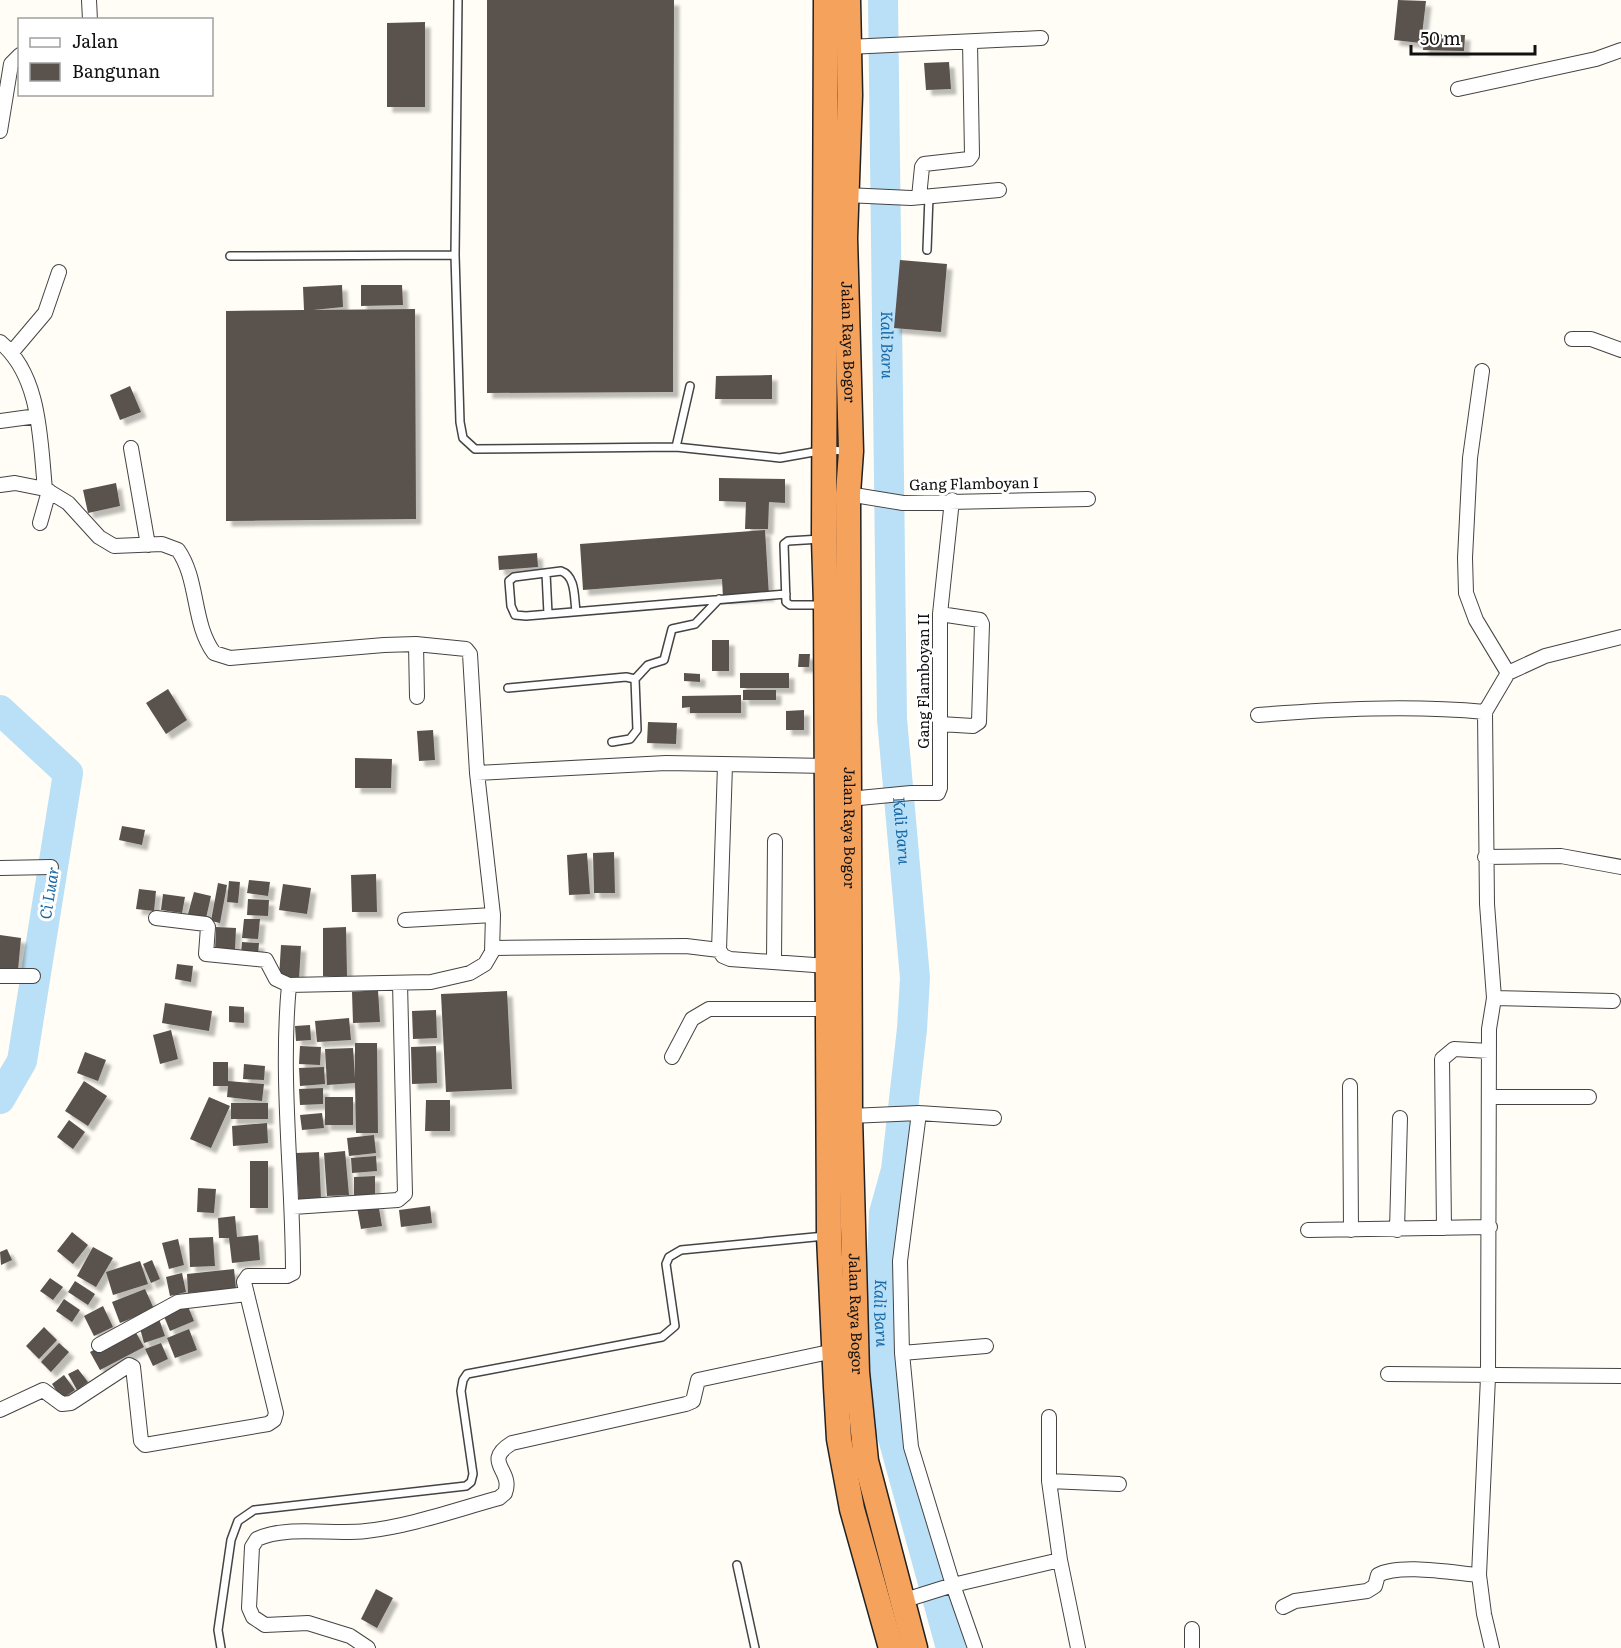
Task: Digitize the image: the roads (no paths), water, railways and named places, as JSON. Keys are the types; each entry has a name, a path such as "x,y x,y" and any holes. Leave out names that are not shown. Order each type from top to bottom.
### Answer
{"highway":[{"name":"Jalan Raya Bogor","path":"826,0 824,539 838,605 859,798 858,1115 841,1234 834,1352 841,1450 852,1509 891,1648"},
{"name":"Jalan Raya Bogor","path":"848,0 854,46 850,95 857,196 851,451 855,495 838,605 827,766 828,1009 841,1234 854,1325 860,1425 866,1461 911,1598 915,1648"}],"street":[{"path":"89,0 90,18"},
{"path":"854,46 1041,38"},
{"path":"918,197 924,164 969,159 972,155 970,42"},
{"path":"1458,89 1596,59 1621,50"},
{"path":"0,131 11,64 18,56"},
{"path":"857,196 918,197 999,190"},
{"path":"12,352 45,313 59,272"},
{"path":"1572,339 1591,339 1621,350"},
{"path":"0,342 12,352 28,385 37,416 47,490 40,524"},
{"path":"1482,371 1470,458 1465,558 1466,593 1476,620 1508,673"},
{"path":"0,421 37,416"},
{"path":"130,448 148,545"},
{"path":"0,485 15,483 47,490 68,503 99,537 114,546 170,545 178,550 184,558 205,638 214,653 219,655 255,657 416,644 466,649 470,654 477,773 493,915 494,948 485,964 470,973 431,982 289,985 276,979 266,960 206,954 206,924 156,918"},
{"name":"Gang Flamboyan I","path":"855,495 903,502 1088,499"},
{"name":"Gang Flamboyan II","path":"859,798 911,792 938,793 939,791 940,614 952,500"},
{"path":"940,614 980,620 982,624 979,722 973,726 940,724"},
{"path":"1492,1648 1484,1614 1479,1575 1488,1377 1489,1051 1494,998 1485,857 1485,712 1508,673 1545,656 1621,637"},
{"path":"416,644 417,697"},
{"path":"1258,715 1316,710 1434,707 1485,712"},
{"path":"477,773 666,763 827,766"},
{"path":"724,765 719,950 723,956 730,959 828,966"},
{"path":"774,961 775,841"},
{"path":"1485,857 1560,856 1621,867"},
{"path":"0,868 51,867"},
{"path":"405,920 493,915"},
{"path":"494,948 686,946 719,950"},
{"path":"0,976 33,976"},
{"path":"293,1207 398,1200 405,1194 400,983"},
{"path":"0,1410 43,1390 62,1404 71,1403 129,1365 133,1367 141,1441 145,1445 268,1424 274,1420 276,1413 244,1282 248,1276 286,1276 293,1273 293,1207 287,1108 289,985"},
{"path":"1494,998 1613,1000"},
{"path":"672,1057 692,1019 709,1009 828,1009"},
{"path":"1444,1228 1442,1059 1454,1049 1489,1051"},
{"path":"1350,1086 1351,1230"},
{"path":"1489,1097 1589,1097"},
{"path":"858,1115 915,1113 994,1118"},
{"path":"915,1113 900,1261 902,1353 911,1448 950,1586 975,1648"},
{"path":"1397,1230 1400,1118"},
{"path":"1308,1230 1490,1227"},
{"path":"99,1345 178,1302 247,1294"},
{"path":"902,1353 986,1346"},
{"path":"368,1648 330,1628 308,1623 265,1624 253,1617 249,1608 252,1547 257,1539 274,1534 364,1531 411,1523 499,1498 505,1493 507,1482 497,1459 498,1454 512,1443 686,1404 693,1401 698,1380 834,1352"},
{"path":"1388,1374 1417,1372 1488,1377 1621,1376"},
{"path":"1049,1417 1048,1481 1060,1560 1078,1648"},
{"path":"1048,1481 1119,1484"},
{"path":"911,1598 950,1586 1060,1560"},
{"path":"1282,1607 1295,1601 1372,1589 1378,1575 1382,1572 1401,1570 1479,1575"},
{"path":"1192,1629 1192,1648"}],"lane":[{"path":"458,0 454,255 463,438 475,449 676,447 780,458 825,450 851,451"},
{"path":"918,197 927,250"},
{"path":"230,256 454,255"},
{"path":"676,447 690,386"},
{"path":"824,539 788,541 783,544 786,602 790,605 838,605"},
{"path":"546,573 548,614"},
{"path":"576,611 571,579 567,573 514,577 509,581 508,587 515,615 548,614 786,594"},
{"path":"612,742 630,739 637,730 635,679 648,665 664,660 672,629 695,624 719,599"},
{"path":"508,688 626,677 635,679"},
{"path":"221,1648 218,1630 231,1540 238,1521 254,1510 466,1486 471,1482 473,1474 461,1391 467,1374 662,1337 675,1326 666,1264 669,1257 681,1250 841,1234"},
{"path":"737,1565 755,1648"}],"waterway":[{"name":"Kali Baru","path":"883,0 892,719 915,978 912,1029 896,1170 884,1213 880,1310 888,1420 951,1648"},
{"name":"Ci Luar","path":"0,710 68,773 22,1061 0,1099"}]}
